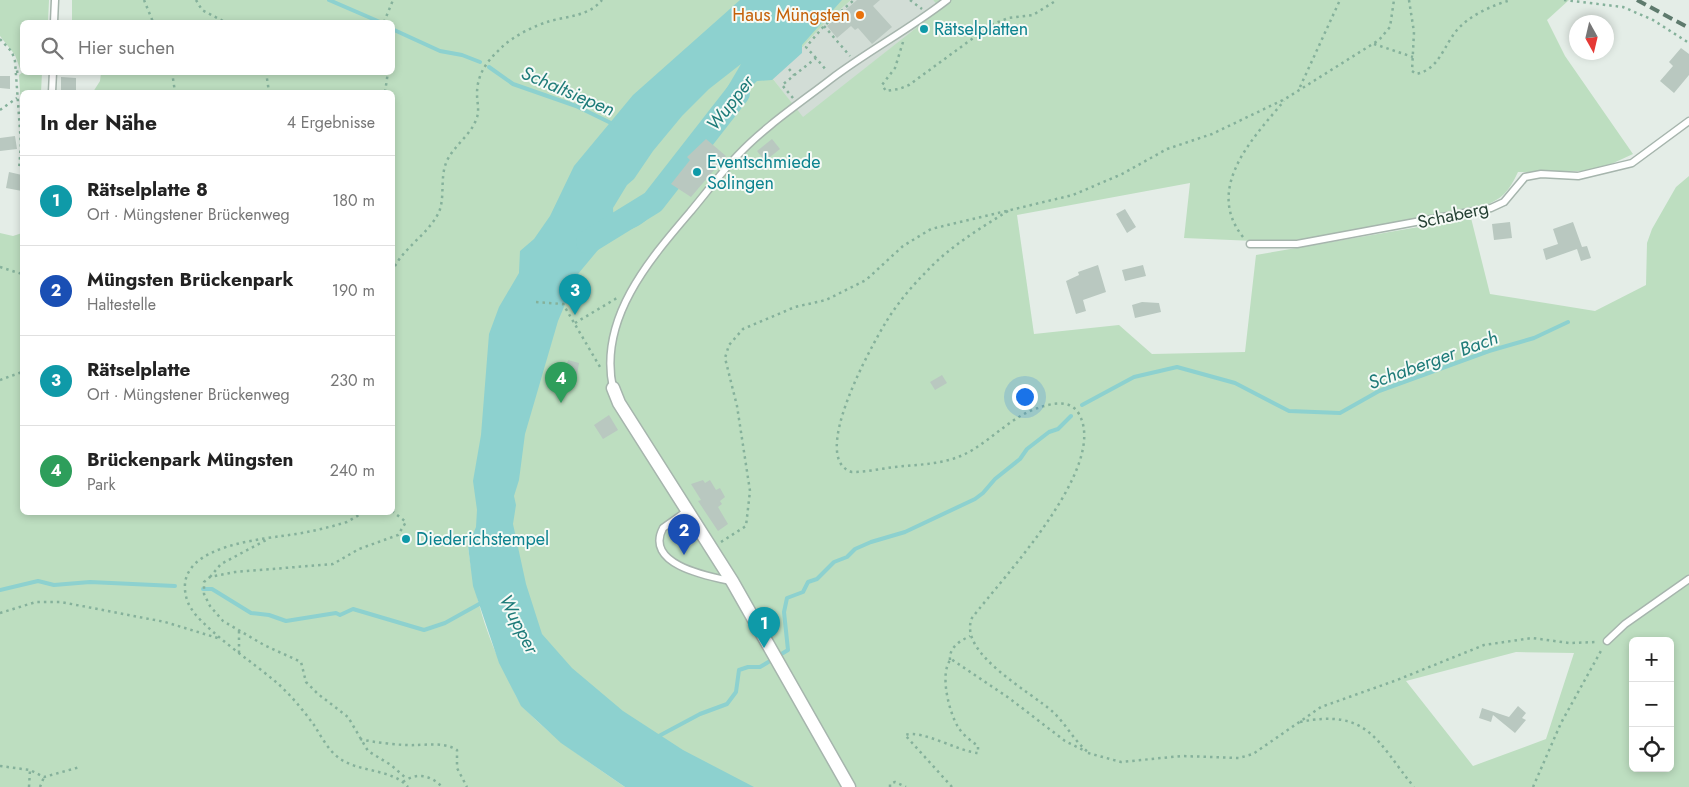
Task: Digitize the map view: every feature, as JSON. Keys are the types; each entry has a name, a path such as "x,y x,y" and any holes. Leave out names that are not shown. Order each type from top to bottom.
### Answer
{"street":[{"path":"613,388 620,403 687,511 713,549 776,655 849,787"}],"lane":[{"path":"54,20 55,0"},
{"path":"613,388 609,370 611,351 631,290 651,257 738,155 833,78 902,33 946,0"},
{"path":"52,90 53,75"},
{"name":"Schaberg","path":"1250,244 1297,244 1490,208 1504,202 1525,177 1541,174 1565,177 1588,175 1632,163 1650,152 1673,131 1689,121"},
{"path":"687,511 663,528 659,542 662,554 682,567 732,582"},
{"path":"1607,641 1625,624 1689,579"}],"path":[{"path":"144,0 152,20"},
{"path":"196,0 202,10 221,20"},
{"path":"385,20 393,0"},
{"path":"395,267 404,252 438,212 445,166 451,153 476,121 479,110 477,94 478,77 485,65 502,47 520,35 551,21 586,13 602,0"},
{"path":"825,68 806,46 824,26 854,0"},
{"path":"902,33 904,44 895,68 882,86 886,91 909,85 991,25 1008,18 1033,15 1057,0"},
{"path":"1300,88 1340,0"},
{"path":"1250,244 1233,222 1230,199 1232,178 1237,162 1246,147 1285,100 1300,88 1374,44 1390,27 1394,0"},
{"path":"1409,0 1414,25 1412,71 1418,74 1436,62 1457,30 1489,8 1511,0"},
{"path":"1564,0 1623,7 1653,20 1689,43"},
{"path":"824,26 856,63"},
{"path":"0,39 12,52 16,72 20,129"},
{"path":"1374,44 1413,57"},
{"path":"791,96 782,85 816,58"},
{"path":"789,70 794,75"},
{"path":"16,72 20,71"},
{"path":"172,75 175,90"},
{"path":"266,75 269,90"},
{"path":"385,90 388,75"},
{"path":"0,110 17,98"},
{"path":"713,549 746,526 750,501 738,406 724,358 734,338 750,324 795,307 826,300 866,280 903,246 931,229 1073,195 1122,174 1167,149 1202,138 1285,100"},
{"path":"19,170 20,154"},
{"path":"1008,211 938,259 892,313 863,366 842,414 836,444 840,462 844,468 852,472 927,464 947,461 965,454 1036,408 1064,403 1070,405 1079,413 1084,427 1084,442 1071,479 1032,546 972,618 969,627 970,636 987,660 1054,713 1088,753"},
{"path":"0,267 20,273"},
{"path":"574,322 631,290"},
{"path":"536,302 563,304 613,388"},
{"path":"0,380 20,373"},
{"path":"210,577 235,572 333,564 359,549 398,535 406,522 395,513"},
{"path":"359,515 347,522 226,546 195,564 185,579 186,600 223,639 278,684 302,709 333,753 340,759 357,767 403,782 406,787"},
{"path":"271,538 230,558 221,564 204,582 204,594 210,606 223,620 239,631 300,662 304,668 306,682 318,694 348,716 368,751 391,764 407,779"},
{"path":"0,612 36,602 61,602 165,622 214,638 223,639"},
{"path":"239,631 239,653"},
{"path":"952,787 905,735 921,736 978,754 978,746 958,728 946,687 950,653 958,643 970,636"},
{"path":"950,660 953,659 1009,698 1065,741 1088,753 1121,762 1182,756 1239,758 1253,754 1328,704 1369,691 1497,642 1532,638 1569,643 1607,641"},
{"path":"1533,787 1556,732 1607,641"},
{"path":"1298,723 1327,719 1350,722 1365,729 1378,738 1414,787"},
{"path":"360,738 414,746 436,744 454,748 456,750 458,768 467,787"},
{"path":"0,766 30,770 44,777 80,767"},
{"path":"29,787 30,770"},
{"path":"403,782 407,779 423,776 442,787"},
{"path":"40,787 44,777"},
{"path":"890,787 890,784 895,782 906,787"}],"shaded area":[{"path":"851,0 933,0 940,9 803,118 773,79 824,24"}],"green space":[{"path":"0,0 49,0 48,20 20,20 20,69 15,55 0,36"},
{"path":"72,0 851,0 824,24 773,79 803,117 940,9 933,0 1569,0 1547,20 1565,56 1633,154 1609,165 1583,171 1518,172 1506,192 1486,205 1318,237 1280,242 1184,238 1190,183 1017,215 1034,334 1119,325 1152,354 1245,352 1256,255 1471,218 1490,294 1595,311 1646,285 1647,243 1652,229 1676,187 1689,176 1689,787 716,787 575,702 468,546 482,615 501,664 521,704 559,740 625,787 0,787 0,233 13,236 20,234 20,515 395,515 395,90 94,90 100,81 101,75 395,75 395,20 72,20","holes":["1516,652 1574,653 1546,739 1473,766 1406,681"]},
{"path":"19,75 42,75 41,90 20,90 20,92"}],"water":[{"path":"740,0 842,0 802,45 802,53 772,80 757,81 718,119 711,115 741,64 709,89 682,116 653,151 634,179 627,185 613,208 614,226 608,238 578,274 558,321 525,434 519,480 514,496 516,505 513,524 526,584 542,634 572,668 623,711 683,750 754,787 625,787 561,743 521,706 499,663 473,586 468,546 476,527 477,510 473,481 481,435 489,334 499,307 519,273 520,251 534,239 550,216 574,166 633,95"},
{"path":"655,189 664,201 639,226 618,231 618,216"}],"building":[{"name":"Haus Müngsten","path":"857,0 880,0 873,6 892,27 872,44 858,28 855,30 851,26 837,38 827,26"},
{"path":"1681,48 1689,54 1689,75 1674,93 1660,81 1673,66 1669,62"},
{"path":"0,76 10,76 10,89 0,88"},
{"path":"61,77 76,78 76,90 61,90"},
{"path":"15,136 17,149 0,151 0,138"},
{"name":"Eventschmiede Solingen","path":"706,139 726,156 691,197 671,184 690,160 687,157"},
{"path":"772,139 780,149 765,161 757,151"},
{"path":"9,172 20,175 20,191 6,188"},
{"path":"1125,209 1136,227 1127,233 1116,214"},
{"path":"1510,222 1512,238 1494,240 1492,224"},
{"path":"1573,222 1582,247 1587,246 1591,258 1581,261 1577,249 1546,260 1543,249 1558,244 1553,229"},
{"path":"1098,265 1106,292 1083,300 1086,311 1076,314 1066,281 1079,275 1078,272"},
{"path":"1143,265 1146,276 1125,281 1122,270"},
{"path":"1142,302 1159,303 1161,312 1135,318 1132,305"},
{"path":"568,360 579,363 577,375 565,372"},
{"path":"942,375 947,383 935,390 930,382"},
{"path":"609,415 618,430 603,439 594,425"},
{"path":"703,480 705,483 710,480 716,490 720,488 725,497 720,501 722,504 718,507 728,524 718,531 698,501 701,500 691,484"},
{"path":"1518,706 1526,713 1522,718 1526,720 1515,733 1493,715 1491,722 1479,718 1482,708 1509,717"}],"waterway":[{"name":"Schaltsiepen","path":"329,0 375,20"},
{"name":"Schaltsiepen","path":"395,30 440,51 462,55 480,62"},
{"name":"Schaltsiepen","path":"489,67 513,84 576,106 613,124"},
{"name":"Wupper","path":"588,242 653,202 738,93"},
{"name":"Schaberger Bach","path":"1082,405 1134,377 1177,367 1235,383 1289,411 1340,413 1379,391 1489,351 1534,338 1568,322"},
{"name":"Schaberger Bach","path":"657,737 700,714 727,704 736,692 739,670 748,667 760,667 788,650 784,612 787,598 803,592 808,582 817,579 834,562 847,557 855,549 905,532 975,499 995,479 1020,459 1027,449 1049,432 1058,429 1071,416"},
{"path":"0,590 38,581 54,585 90,582 175,586"},
{"path":"203,589 212,589 251,613 269,615 286,621 336,613 340,615 353,609 424,630 445,623 481,603"}],"railway":[{"path":"1637,0 1689,28"}],"place":[{"name":"Haus Müngsten","path":"860,15"},
{"name":"Rätselplatten","path":"924,29"},
{"name":"Eventschmiede Solingen","path":"697,172"},
{"name":"Rätselplatte","path":"575,315"},
{"name":"Brückenpark Müngsten","path":"561,403"},
{"name":"Diederichstempel","path":"406,539"},
{"name":"Müngsten Brückenpark","path":"684,555"},
{"name":"Rätselplatte 8","path":"764,648"}]}
